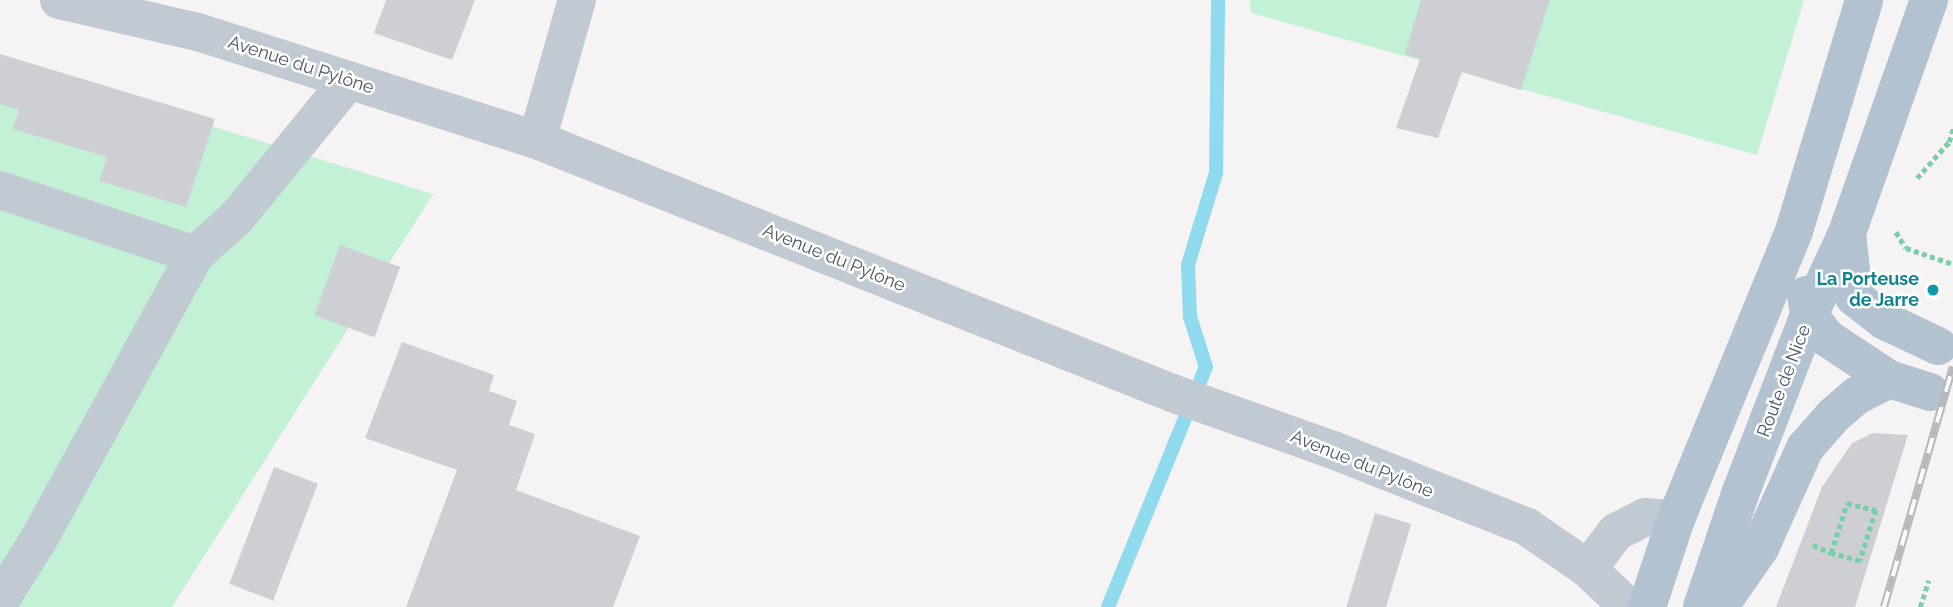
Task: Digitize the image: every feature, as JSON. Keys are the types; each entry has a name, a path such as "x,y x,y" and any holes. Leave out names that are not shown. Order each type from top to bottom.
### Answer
{"main road":[{"path":"1647,607 1676,519 1794,231 1864,0"},
{"name":"Route de Nice","path":"1702,607 1740,495 1809,315 1847,233 1930,0"},
{"path":"1794,231 1809,315 1827,338 1889,379 1930,392"},
{"path":"1847,233 1854,297 1883,320 1938,346"},
{"path":"1719,607 1760,548 1805,448 1833,416 1856,396 1889,379"}],"street":[{"name":"Avenue du Pylône","path":"59,0 198,32 537,140 1188,399 1333,450 1527,527 1588,569 1628,607"},
{"path":"537,140 577,0"},
{"path":"0,601 37,542 195,255 237,217 349,80"},
{"path":"0,190 195,255"},
{"path":"1588,569 1616,532 1645,517 1676,519"}],"path":[{"path":"1949,142 1953,129"},
{"path":"1906,248 1953,264"},
{"path":"1812,547 1831,553 1860,561 1876,510 1847,503 1831,553"},
{"path":"1920,607 1928,580"}],"green space":[{"path":"1250,0 1804,0 1757,155 1251,13"},
{"path":"0,61 433,194 172,607 0,607"}],"building":[{"path":"386,0 475,0 452,60 374,33"},
{"path":"1421,0 1550,0 1521,90 1462,72 1438,138 1396,128 1420,59 1405,54"},
{"path":"0,54 215,119 186,207 99,181 107,157 13,129 19,110 0,104"},
{"path":"340,245 400,267 374,337 314,315"},
{"path":"402,342 494,375 489,391 517,401 509,425 535,434 516,490 640,536 613,607 406,607 457,470 365,438"},
{"path":"1873,433 1908,435 1855,607 1776,607 1822,487 1852,443"},
{"path":"274,467 318,484 273,601 229,584"},
{"path":"1375,513 1411,524 1386,607 1346,607"}],"waterway":[{"path":"1108,607 1206,367 1190,317 1188,265 1216,173 1218,0"}],"railway":[{"path":"1884,607 1953,367"}],"place":[{"name":"La Porteuse de Jarre","path":"1933,290"}]}
